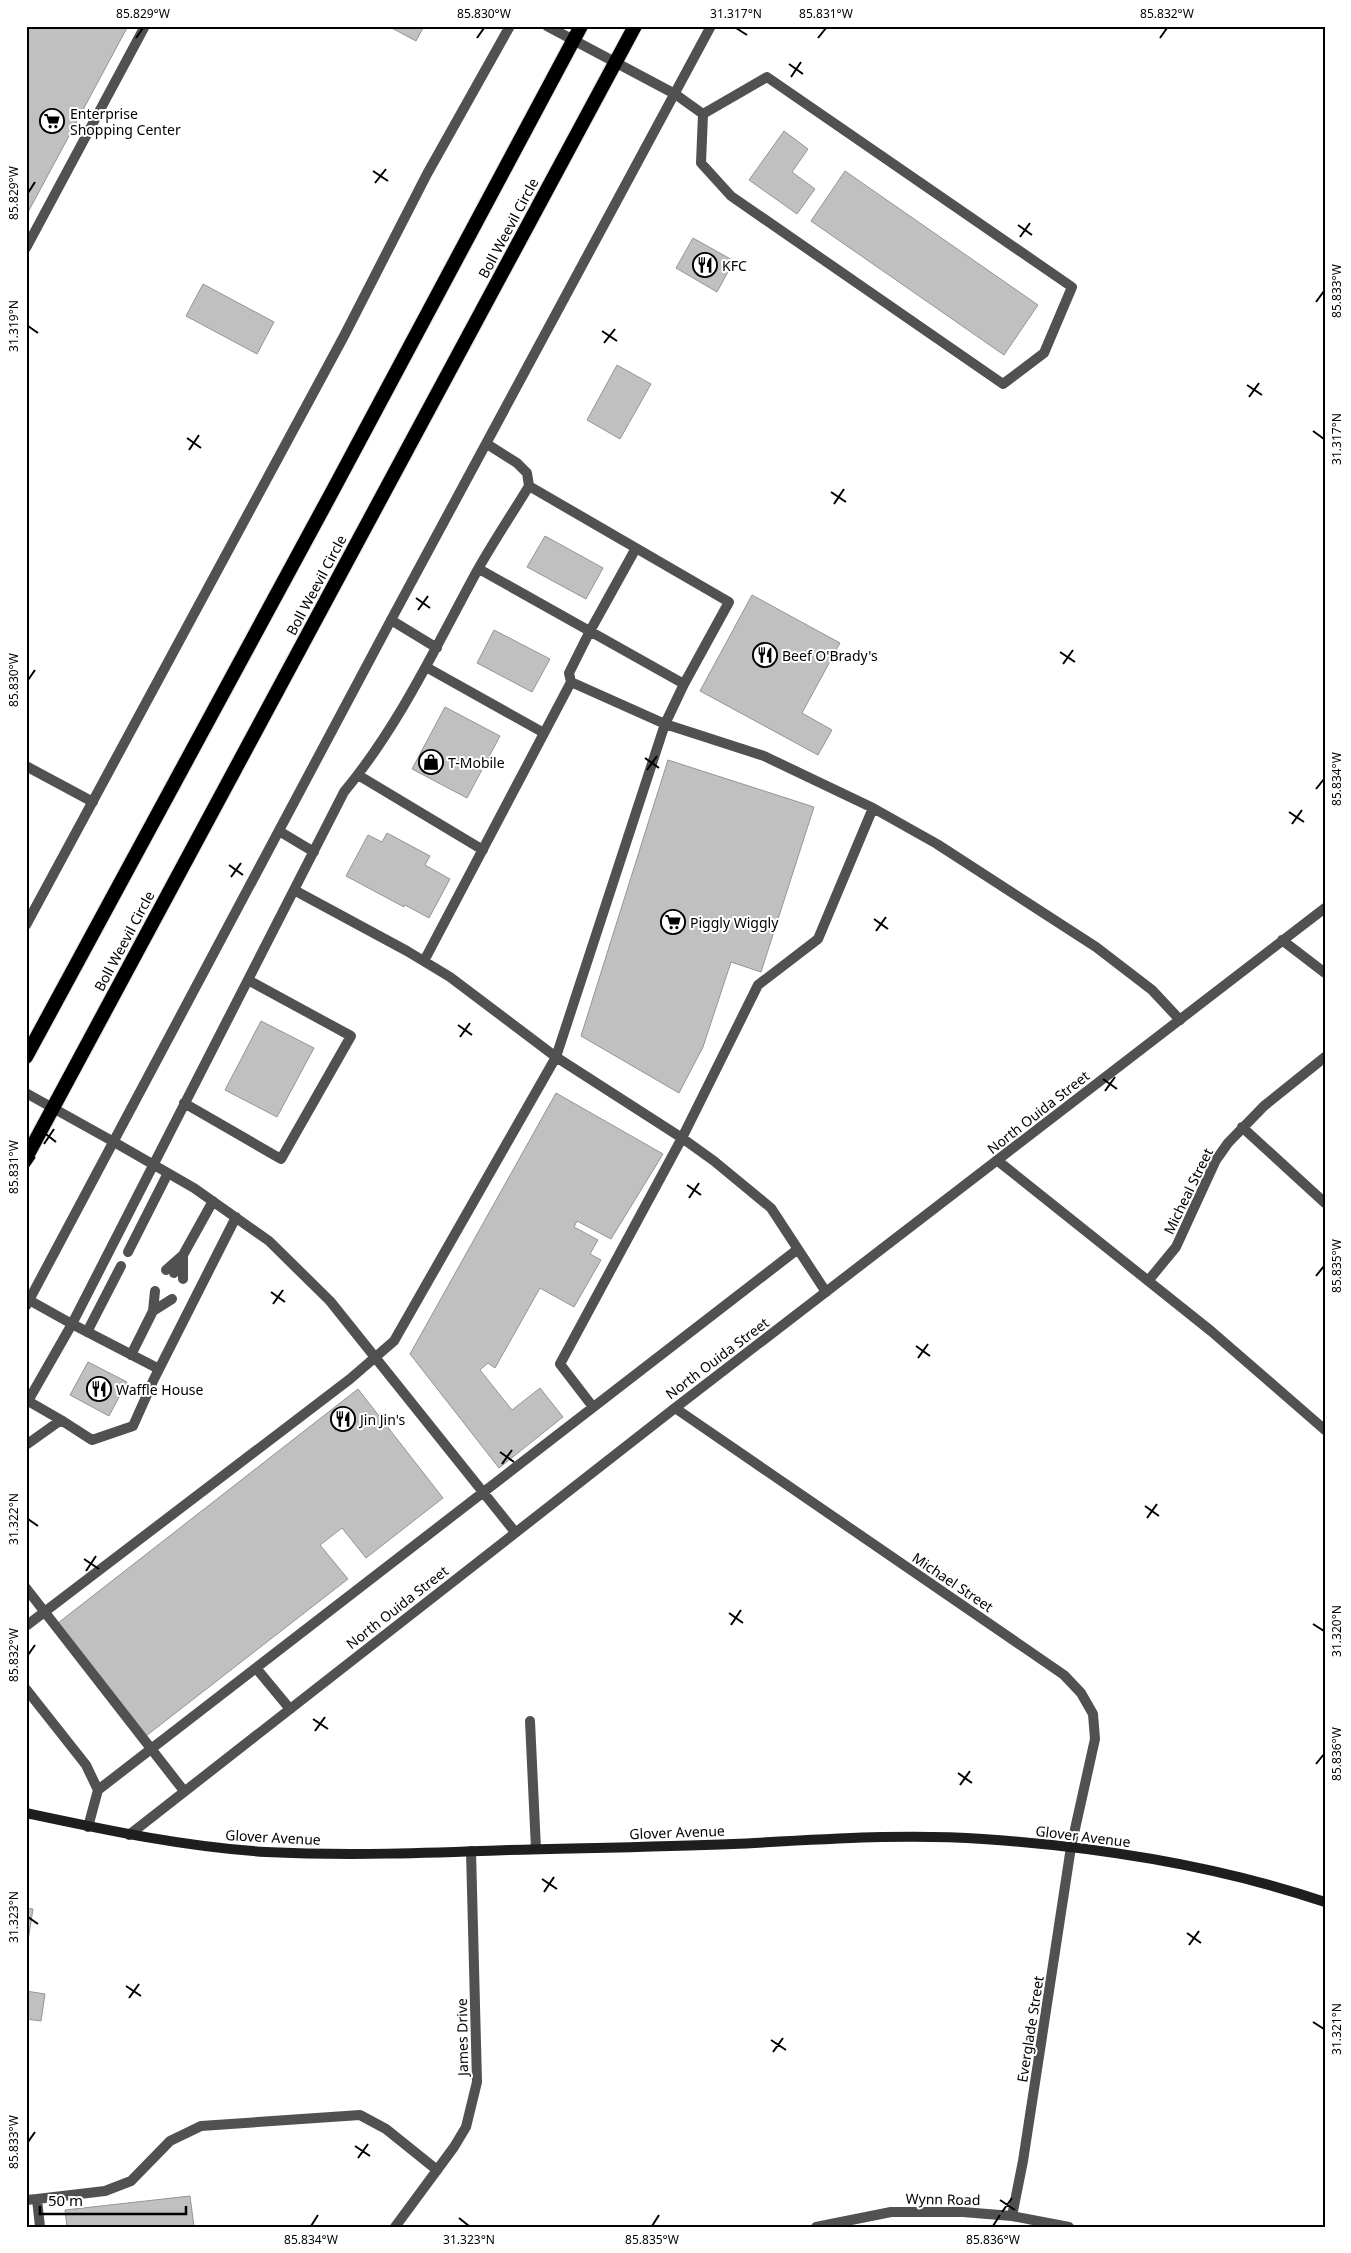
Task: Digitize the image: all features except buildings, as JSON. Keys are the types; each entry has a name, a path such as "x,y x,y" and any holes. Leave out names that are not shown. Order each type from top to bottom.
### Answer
{"highway":[{"path":"26,1057 581,26"},
{"name":"Boll Weevil Circle","path":"26,1158 634,26"}],"main road":[{"name":"Glover Avenue","path":"26,1813 129,1836 195,1846 267,1852 338,1854 838,1839 958,1838 1071,1847 1167,1862 1251,1879 1325,1902"}],"street":[{"path":"26,248 145,26"},
{"path":"26,925 344,336 427,174 510,26"},
{"path":"547,26 675,94 703,114"},
{"path":"159,1369 28,1303 391,620 711,26"},
{"path":"767,77 1072,287 1044,353 1004,384 731,196 701,163 703,114 767,77"},
{"path":"236,1217 159,1369 133,1426 92,1440 28,1401 72,1324 344,792 374,754 437,648 479,568 529,486 527,473 517,463 487,444"},
{"path":"26,1626 376,1358 394,1342 556,1057 665,724 684,684 729,602 529,486"},
{"path":"424,961 571,682 569,673 636,548"},
{"path":"479,568 684,684"},
{"path":"391,620 437,648"},
{"path":"426,666 544,734"},
{"path":"571,682 665,724 764,756 873,808 937,844 1096,947 1152,990 1180,1020"},
{"path":"26,766 93,802"},
{"path":"358,774 483,850"},
{"path":"594,1407 560,1364 682,1138 758,985 818,939 873,808"},
{"path":"279,831 314,852"},
{"path":"294,890 424,961 450,978 556,1057 682,1138 743,1184 771,1208 826,1292"},
{"name":"North Ouida Street","path":"129,1836 674,1408 1325,908"},
{"path":"1282,940 1325,973"},
{"path":"184,1104 281,1159 352,1036 248,980"},
{"name":"Micheal Street","path":"1148,1281 1176,1247 1216,1160 1242,1127 1270,1100 1325,1058"},
{"path":"26,1093 168,1173 213,1201 269,1241 330,1301 515,1532"},
{"path":"1242,1127 1325,1203"},
{"path":"998,1161 1211,1331 1325,1430"},
{"path":"128,1252 168,1173"},
{"path":"183,1255 174,1274 213,1201"},
{"path":"88,1827 98,1790 798,1250"},
{"path":"87,1332 121,1266"},
{"path":"131,1355 163,1295 153,1311"},
{"name":"Michael Street","path":"674,1408 1064,1675 1081,1693 1093,1714 1095,1739 1071,1847"},
{"path":"26,1445 61,1420"},
{"path":"26,1588 184,1791"},
{"path":"256,1668 290,1709"},
{"path":"26,1688 86,1764 98,1790"},
{"path":"530,1721 536,1849"},
{"name":"Everglade Street","path":"1012,2216 1023,2161 1071,1847"},
{"name":"James Drive","path":"394,2227 437,2170 466,2127 477,2082 471,1851"},
{"path":"26,2200 105,2191 131,2181 170,2141 201,2126 211,2125 360,2115 386,2129 437,2170"},
{"path":"37,2199 40,2227"},
{"name":"Wynn Road","path":"816,2227 891,2212 963,2212 1012,2216 1069,2227"}],"place":[{"name":"Enterprise Shopping Center","path":"52,121"},
{"name":"KFC","path":"705,265"},
{"name":"Beef O'Brady's","path":"765,655"},
{"name":"T-Mobile","path":"431,762"},
{"name":"Piggly Wiggly","path":"673,922"},
{"name":"Waffle House","path":"99,1389"},
{"name":"Jin Jin's","path":"343,1419"}]}
